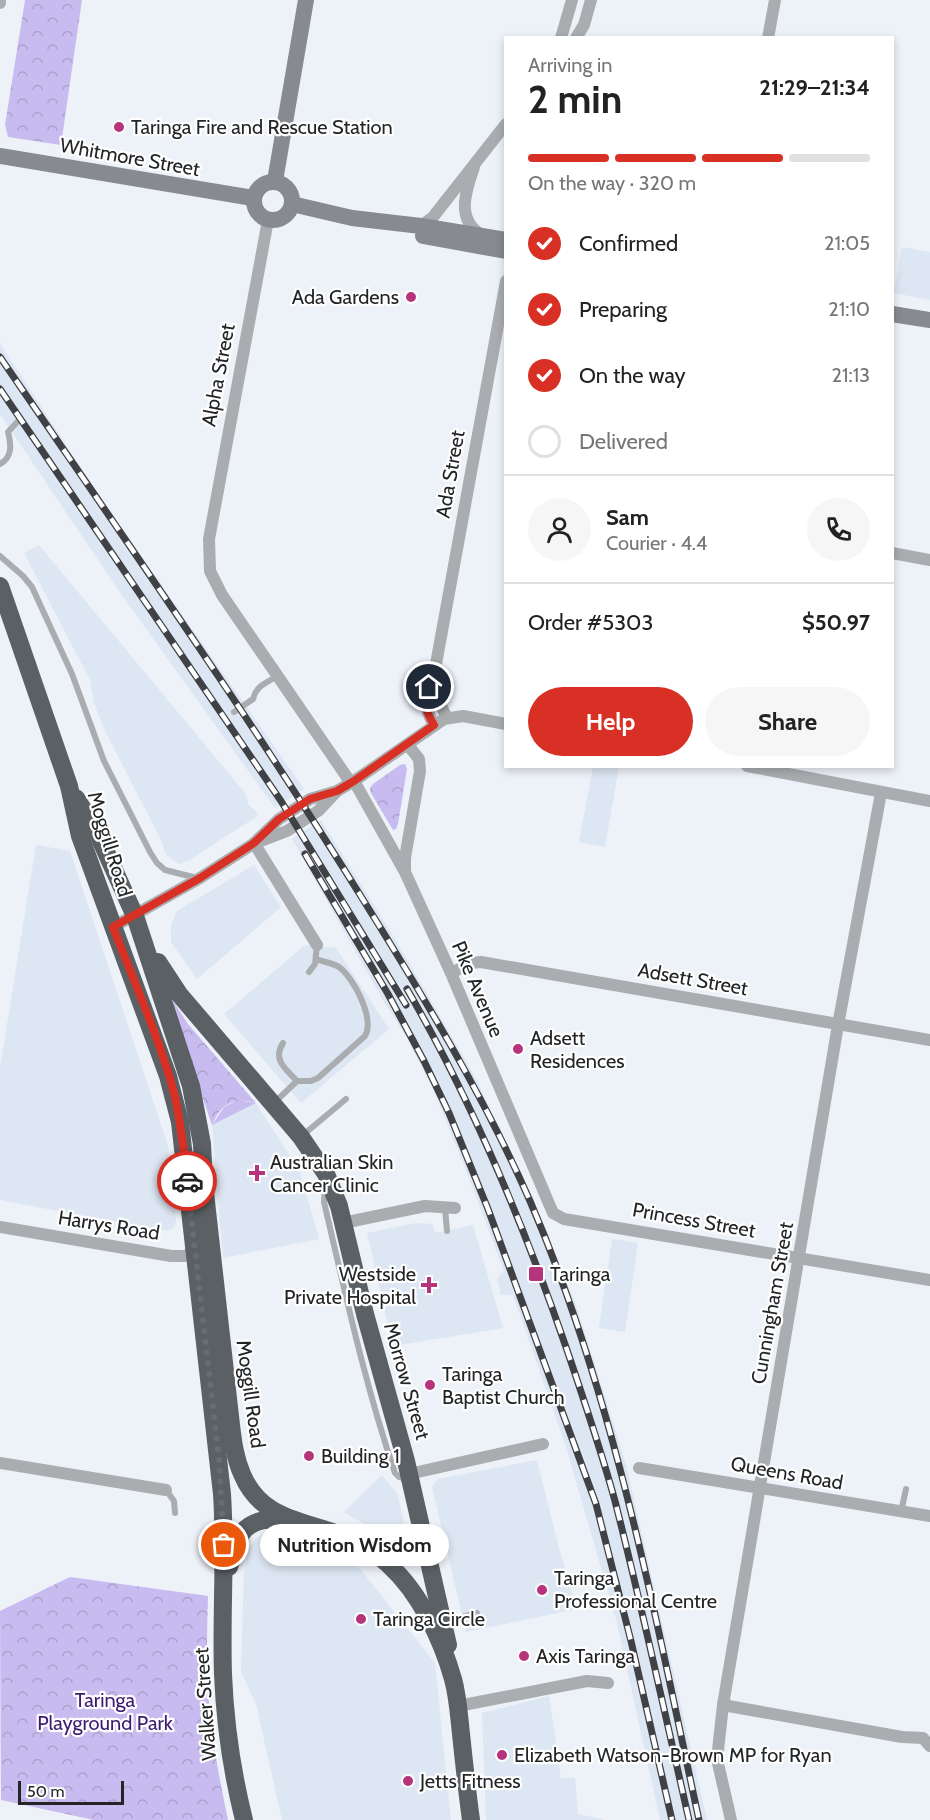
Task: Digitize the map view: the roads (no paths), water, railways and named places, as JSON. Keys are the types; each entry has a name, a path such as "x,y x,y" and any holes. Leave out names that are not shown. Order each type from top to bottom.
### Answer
{"highway":[{"name":"Moggill Road","path":"0,586 69,786 80,836 156,1038 174,1094 203,1250 237,1460 245,1480 257,1497 271,1509 291,1520 333,1532 358,1543 391,1566 418,1602 431,1625 454,1681 471,1820"},
{"name":"Moggill Road","path":"69,786 95,828 135,916 186,1068 197,1111 202,1144 203,1250 222,1494 224,1583"},
{"name":"Morrow Street","path":"144,940 179,994 301,1137 326,1174 337,1200 365,1314 410,1478 444,1622 454,1681"},
{"path":"224,1583 238,1540 246,1527 266,1520 291,1520"},
{"name":"Walker Street","path":"224,1583 225,1708 230,1755 244,1820"}],"street":[{"path":"275,181 306,0"},
{"path":"562,36 572,0"},
{"path":"577,36 584,25 591,0"},
{"path":"768,36 775,0"},
{"path":"421,226 432,217 504,127"},
{"name":"Whitmore Street","path":"0,156 253,198"},
{"path":"475,163 466,190 465,208 470,225 482,235"},
{"path":"275,181 286,186 290,192 292,204 290,210 280,219 268,219 258,214 253,198 263,183 275,181"},
{"path":"292,204 352,218 504,240"},
{"name":"Alpha Street","path":"209,539 268,219"},
{"path":"392,224 432,238 504,251"},
{"name":"Ada Street","path":"434,725 427,712 425,700 434,675 504,292"},
{"path":"894,314 930,320"},
{"name":"Pike Avenue","path":"209,539 210,571 222,595 353,782 405,872 451,973 553,1213 558,1216"},
{"path":"894,553 930,560"},
{"name":"Ada Street","path":"434,675 436,694 447,718"},
{"path":"113,927 200,878 254,843 279,819 310,799 337,791 353,782 447,718 463,716 504,724"},
{"path":"405,872 405,858 420,771 419,759 408,745"},
{"path":"757,768 930,801"},
{"name":"Cunningham Street","path":"731,1820 717,1759 723,1705 838,1025 881,793"},
{"path":"254,843 318,945"},
{"name":"Adsett Street","path":"451,973 471,963 481,962 930,1040"},
{"path":"343,1223 425,1206 450,1208"},
{"name":"Princess Street","path":"558,1216 564,1219 930,1280"},
{"name":"Harrys Road","path":"0,1227 171,1256 184,1256 203,1250"},
{"path":"410,1478 543,1444"},
{"path":"0,1462 166,1490"},
{"name":"Queens Road","path":"639,1468 930,1516"},
{"path":"458,1706 587,1681 608,1683"},
{"path":"723,1705 902,1737 922,1738 930,1746"}],"lane":[{"path":"0,464 5,461 10,452 11,443 8,432 21,419"},
{"path":"0,556 32,587 72,674 104,761 152,856 159,866 170,872 200,878"},
{"path":"234,712 253,699 258,688 278,676"},
{"path":"309,972 316,959 318,945"},
{"path":"273,1104 297,1081 311,1081 318,1078 365,1036 369,1025 361,999 340,968 316,959"},
{"path":"283,1043 279,1050 279,1060 297,1081"},
{"path":"301,1137 346,1099"},
{"path":"326,1174 324,1202 358,1345 395,1473 399,1477 410,1478"},
{"path":"447,1231 450,1208"},
{"path":"901,1512 906,1489"},
{"path":"166,1490 174,1501 175,1513"},
{"path":"444,1622 477,1613"}],"railway":[{"path":"0,357 184,626 319,829 430,1009 473,1085 512,1162 560,1276 609,1428 648,1584 699,1820"},
{"path":"0,389 281,801 406,1005"},
{"path":"305,854 388,994 424,1061 449,1113 488,1209 596,1504 631,1641 672,1820"},
{"path":"407,989 454,1076 496,1165 533,1257 573,1369 615,1501 689,1820"}],"place":[{"name":"Taringa Fire and Rescue Station","path":"119,127"},
{"name":"Ada Gardens","path":"411,297"},
{"name":"Adsett Residences","path":"518,1049"},
{"name":"Australian Skin Cancer Clinic","path":"257,1173"},
{"name":"Taringa","path":"536,1274"},
{"name":"Westside Private Hospital","path":"429,1285"},
{"name":"Taringa Baptist Church","path":"430,1385"},
{"name":"Building 1","path":"309,1456"},
{"name":"Nutrition Wisdom","path":"224,1545"},
{"name":"Taringa Professional Centre","path":"542,1590"},
{"name":"Taringa Circle","path":"361,1619"},
{"name":"Axis Taringa","path":"524,1656"},
{"name":"Elizabeth Watson-Brown MP for Ryan","path":"502,1755"},
{"name":"Jetts Fitness","path":"408,1781"}],"park label":[{"name":"Taringa Playground Park","path":"105,1712"}]}
